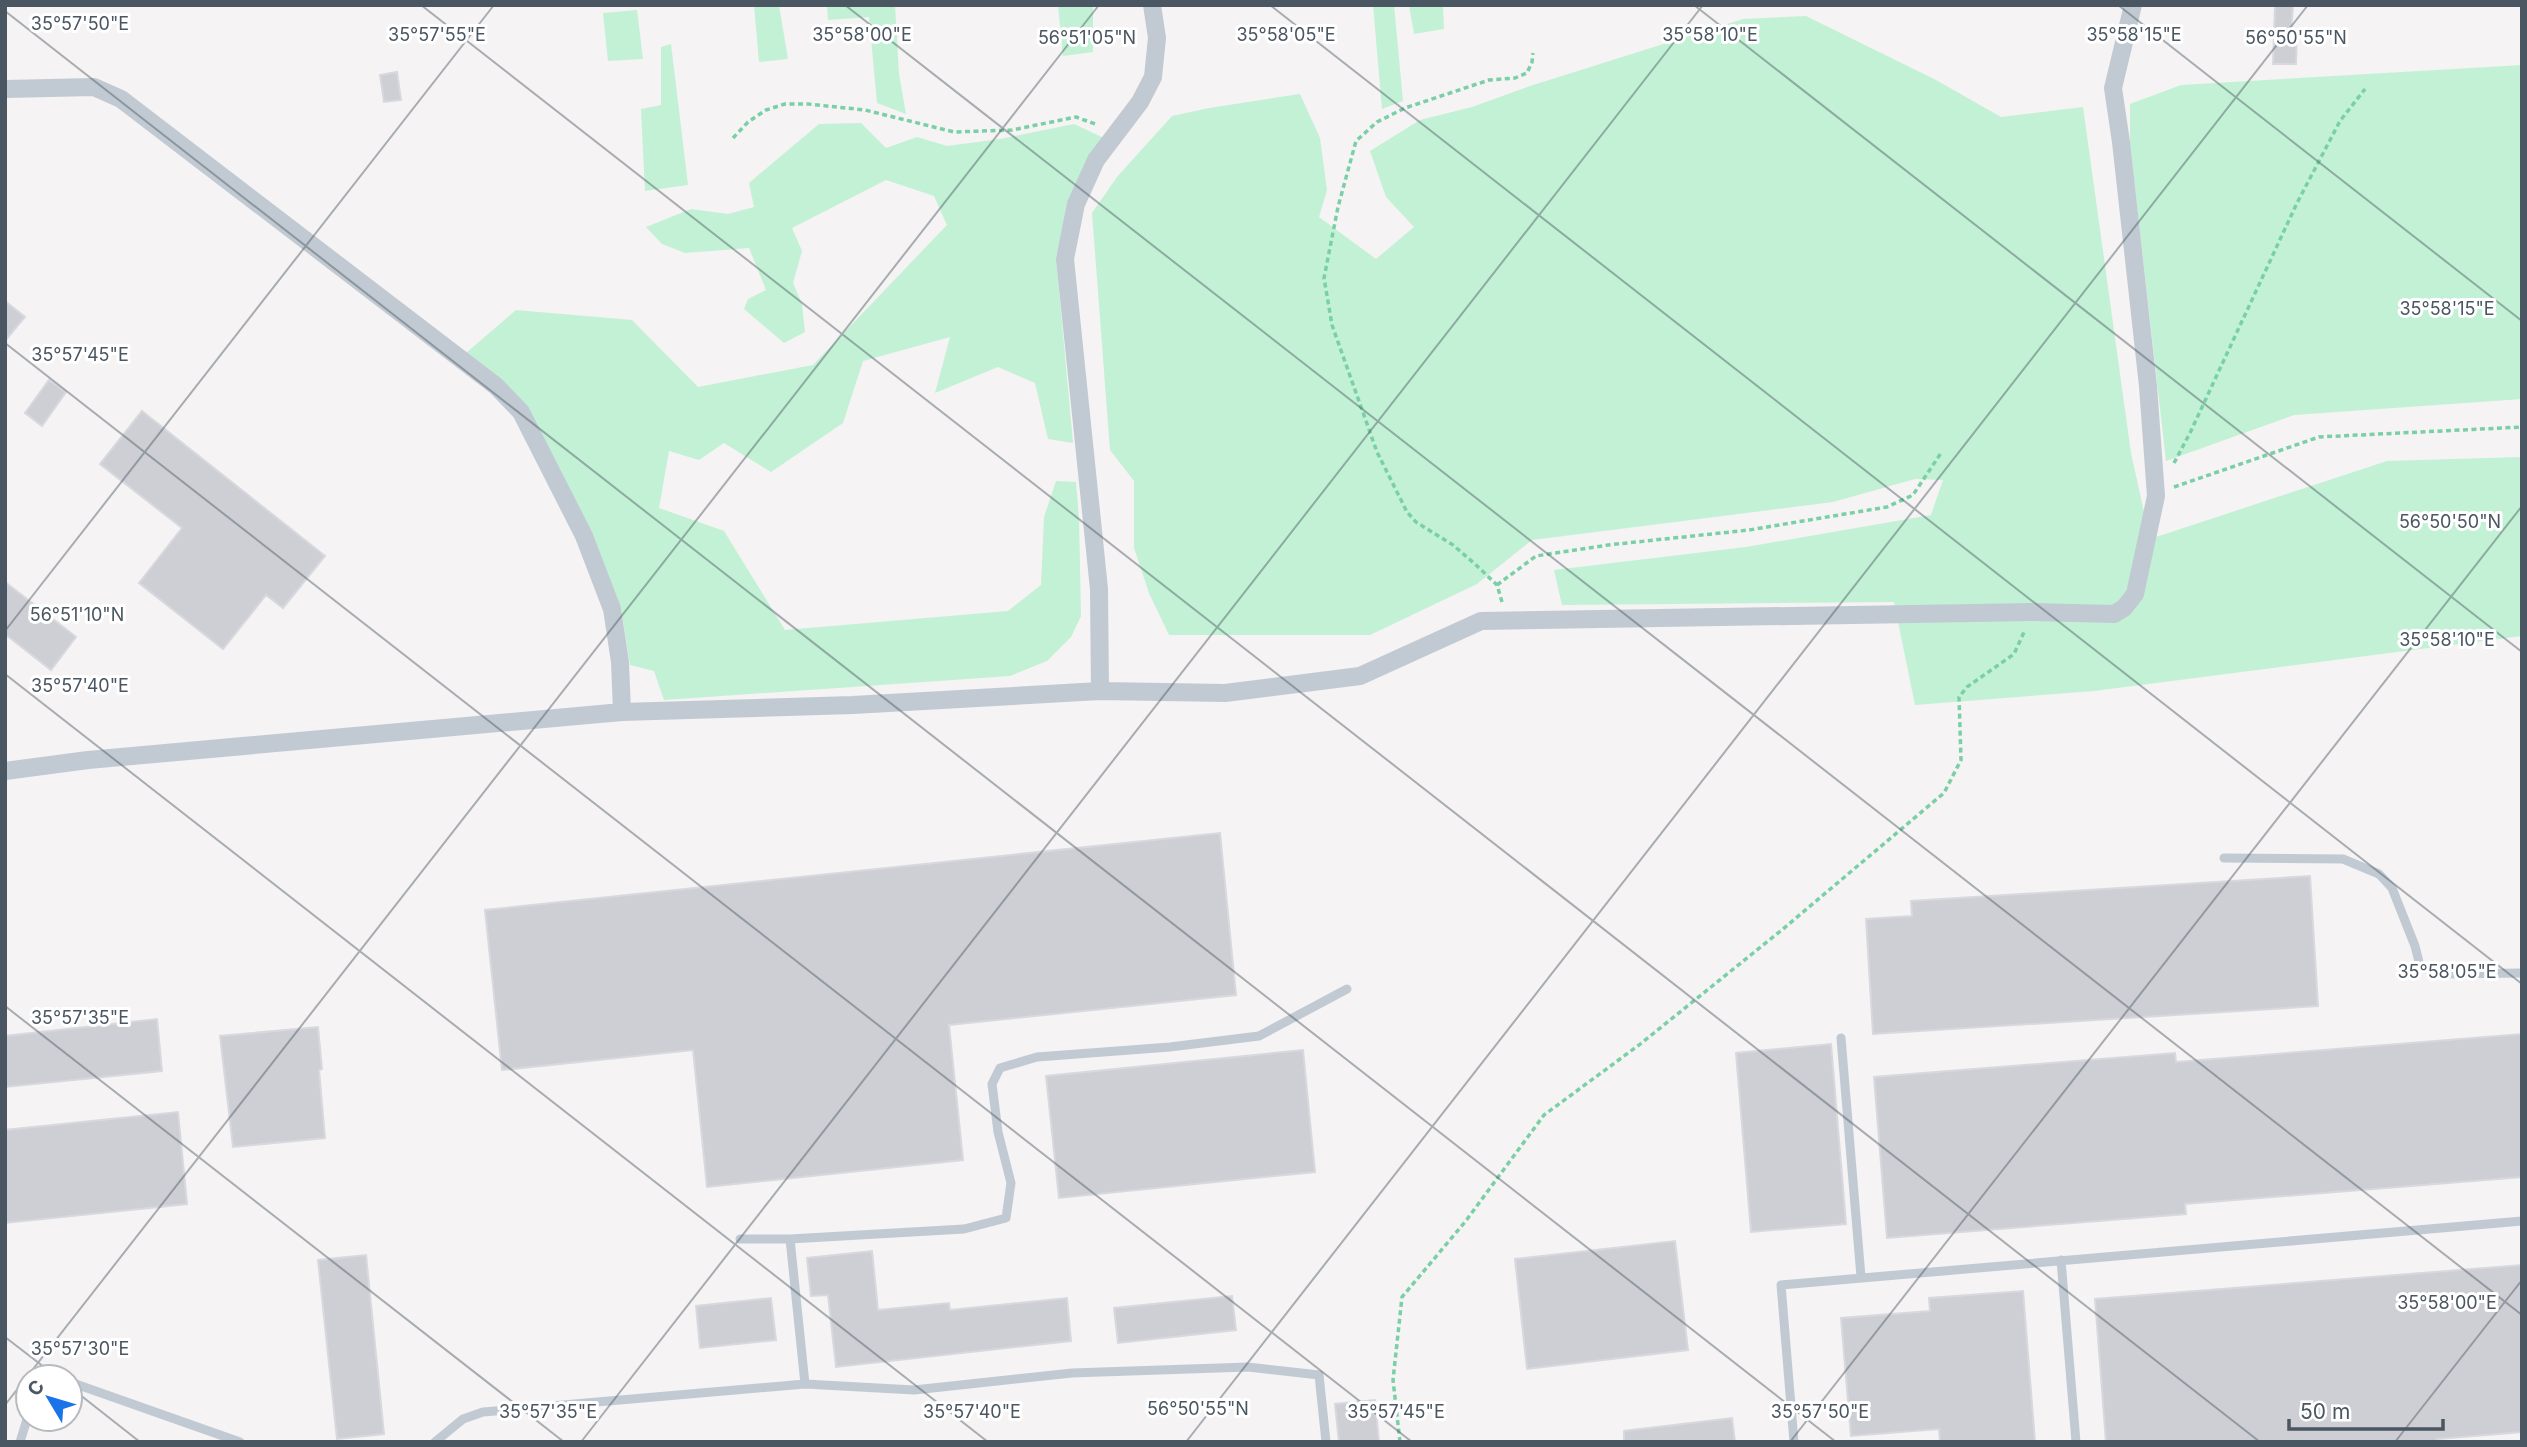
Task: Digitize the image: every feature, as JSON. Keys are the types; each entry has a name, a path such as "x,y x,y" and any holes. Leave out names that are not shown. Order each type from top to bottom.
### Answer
{"street":[{"path":"1100,691 1099,589 1065,258 1076,204 1096,160 1140,102 1153,77 1157,38 1152,5"},
{"path":"5,771 88,760 622,712 853,705 1100,691 1225,693 1360,676 1481,621 2032,612 2114,614 2124,608 2135,594 2156,496 2146,373 2123,156 2113,88 2133,5"},
{"path":"5,89 93,87 121,99 496,386 521,412 584,536 612,608 620,662 622,712"}],"lane":[{"path":"2224,858 2343,859 2379,874 2392,888 2420,966 2439,974 2522,973"},
{"path":"740,1239 964,1228 1006,1218 1011,1182 998,1132 992,1084 1000,1068 1037,1057 1170,1046 1259,1035 1347,989"},
{"path":"1841,1038 1861,1278"},
{"path":"1794,1442 1781,1284 2522,1221"},
{"path":"790,1238 805,1384"},
{"path":"2061,1260 2076,1442"},
{"path":"435,1442 463,1419 483,1412 805,1384 914,1390 1072,1373 1248,1367 1319,1375 1326,1442"},
{"path":"84,1387 240,1442"}],"path":[{"path":"1507,621 1497,585 1453,545 1427,530 1407,512 1373,441 1332,325 1324,278 1338,208 1356,141 1377,122 1405,108 1489,80 1515,78 1527,73 1533,53"},
{"path":"2173,464 2297,203 2340,121 2365,89"},
{"path":"733,138 748,122 766,110 785,104 866,110 932,129 954,132 1012,130 1076,117 1117,132"},
{"path":"2156,496 2180,483 2319,437 2522,427"},
{"path":"1497,585 1536,556 1608,545 1748,530 1887,507 1913,495 1941,453"},
{"path":"1400,1442 1393,1380 1402,1297 1465,1222 1545,1115 1639,1045 1773,937 1944,793 1961,760 1959,696 1966,687 2014,654 2032,612"}],"green space":[{"path":"754,5 779,5 788,59 759,62"},
{"path":"827,5 895,5 899,74 906,114 877,103 869,17 828,20"},
{"path":"1058,5 1093,5 1093,52 1063,56"},
{"path":"1373,5 1394,5 1403,101 1382,109"},
{"path":"1409,5 1443,5 1444,29 1414,34"},
{"path":"637,10 643,59 608,61 603,13"},
{"path":"1806,16 1936,80 2001,117 2083,107 2131,453 2150,539 2387,461 2522,457 2522,636 2094,691 1915,705 1894,602 1562,605 1554,570 1746,547 1931,515 1943,480 1915,479 1833,502 1532,540 1477,584 1370,635 1169,635 1149,593 1134,548 1134,481 1110,450 1092,213 1117,177 1172,116 1300,94 1320,138 1327,190 1319,217 1376,259 1414,227 1386,197 1370,151 1420,120 1472,107 1743,19"},
{"path":"671,44 688,185 645,191 641,109 661,105 661,47"},
{"path":"2522,65 2522,399 2294,415 2166,461 2130,144 2130,104 2181,85"},
{"path":"861,123 886,148 917,137 947,146 1000,139 1074,124 1106,139 1071,196 1056,257 1073,443 1048,439 1035,383 998,367 935,393 950,337 863,361 843,423 771,472 724,443 699,460 669,451 659,508 724,531 785,630 1008,611 1041,585 1044,517 1056,481 1076,482 1081,616 1071,637 1047,661 1010,676 664,700 654,671 630,665 621,608 587,527 528,412 466,353 516,310 632,320 698,387 813,365 947,225 934,196 886,180 792,228 802,251 793,283 802,304 805,332 784,343 744,309 748,299 766,290 749,248 685,253 662,244 646,227 691,209 728,214 754,207 749,183 819,124"}],"building":[{"path":"2275,5 2293,5 2291,34 2297,34 2296,64 2273,64"},
{"path":"397,72 401,100 384,102 380,75"},
{"path":"5,301 25,317 5,341"},
{"path":"49,380 66,392 42,426 25,413"},
{"path":"142,411 325,556 283,608 266,595 223,649 139,583 182,528 100,464"},
{"path":"5,582 76,637 51,670 5,634"},
{"path":"1220,833 1236,995 949,1025 963,1160 707,1187 693,1050 502,1070 485,910"},
{"path":"2310,876 2318,1006 1873,1034 1866,919 1912,916 1911,901"},
{"path":"157,1019 162,1071 5,1087 5,1036"},
{"path":"318,1027 325,1138 233,1147 220,1036"},
{"path":"2522,1034 2522,1177 2185,1204 2186,1214 1887,1238 1874,1077 2175,1053 2176,1062"},
{"path":"1831,1044 1846,1224 1751,1232 1736,1053"},
{"path":"1303,1050 1315,1172 1059,1198 1046,1076"},
{"path":"178,1112 187,1204 5,1223 5,1130"},
{"path":"1675,1241 1688,1350 1527,1369 1515,1259"},
{"path":"872,1251 878,1310 949,1303 950,1310 1067,1298 1071,1341 836,1367 828,1295 811,1296 807,1258"},
{"path":"366,1255 384,1434 337,1439 318,1260"},
{"path":"2522,1265 2522,1432 2437,1439 2437,1442 2106,1442 2095,1299"},
{"path":"2023,1291 2035,1442 1940,1442 1939,1429 1851,1436 1841,1318 1930,1311 1929,1298"},
{"path":"1232,1296 1236,1330 1118,1343 1114,1308"},
{"path":"771,1298 776,1340 700,1348 696,1306"},
{"path":"1375,1400 1379,1442 1339,1442 1335,1404"},
{"path":"1732,1418 1735,1442 1624,1442 1624,1431"}]}
